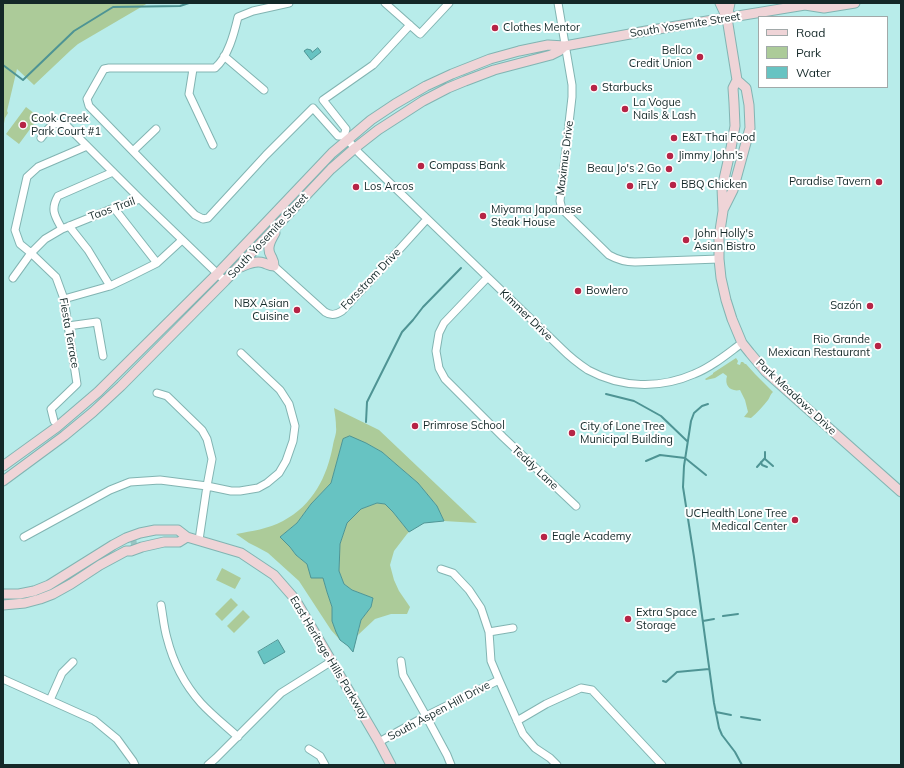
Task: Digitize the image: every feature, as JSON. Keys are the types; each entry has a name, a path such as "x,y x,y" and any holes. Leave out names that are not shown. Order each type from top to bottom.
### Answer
{"main road":[{"name":"Park Meadows Drive","path":"720,3 727,18 737,80 733,88 735,126 722,188 723,211 719,237 721,278 728,309 742,342 772,378 901,492"},
{"name":"Park Meadows Drive","path":"727,18 730,3"},
{"name":"South Yosemite Street","path":"3,466 57,427 98,392 217,274 311,174 347,139 371,120 426,86 490,59 548,45 565,46 806,4 824,8 855,3"},
{"name":"South Yosemite Street","path":"3,480 64,436 121,386 225,282 331,169 378,130 401,114 448,88 494,70 551,55 565,46"},
{"name":"Park Meadows Drive","path":"723,211 733,190 750,128 749,105 746,88 737,80"},
{"path":"733,91 738,97 739,145 743,151"},
{"path":"731,148 735,159 730,182 733,190"},
{"path":"237,269 255,262 274,266 274,261 269,252 270,242 283,220"},
{"name":"East Heritage Hills Parkway","path":"3,605 25,603 53,594 135,543 178,530 187,537 242,553 274,575 294,599 332,661 391,765"},
{"name":"East Heritage Hills Parkway","path":"135,543 131,551 142,547 158,537 179,542 187,537"},
{"name":"East Heritage Hills Parkway","path":"3,594 18,594 34,591 49,585 126,538 135,543"},
{"path":"120,541 135,543"}],"street":[{"path":"289,3 253,11 238,17 233,35 224,56 220,64 215,68 109,68 104,70 87,99 89,106 196,215 203,219 208,218 266,154 313,108 338,136 344,136 346,129 323,100 373,65 410,25"},
{"path":"385,3 420,34 449,3"},
{"name":"Maximus Drive","path":"558,3 572,85 572,97 560,201 562,209 609,256 617,260 635,262 719,259"},
{"path":"224,56 264,90"},
{"path":"193,69 189,94 213,145"},
{"path":"41,138 54,123 61,122 66,125 140,199"},
{"path":"133,151 156,129"},
{"name":"Kimmer Drive","path":"347,139 487,278 576,362 589,370 607,378 634,385 650,385 668,382 693,375 719,360 742,342"},
{"name":"Fiesta Terrace","path":"54,421 51,409 77,384 64,299 56,277 20,244 15,230 27,177 38,167 87,146"},
{"path":"62,229 54,213 54,202 58,196 113,172"},
{"name":"Taos Trail","path":"13,278 31,253 45,239 69,226 140,199 225,282"},
{"path":"114,208 156,263"},
{"name":"Forsstrom Drive","path":"274,266 325,312 332,315 336,314 342,311 388,263 427,219"},
{"path":"69,226 88,250 110,286"},
{"path":"64,299 110,286 156,263 182,240"},
{"name":"Teddy Lane","path":"487,278 444,323 439,333 436,351 439,368 445,379 503,437 576,506"},
{"path":"68,326 97,322 103,356"},
{"path":"24,537 110,490 130,482 160,480 207,486 231,491 258,488 267,483 279,472 286,461 293,441 295,426 290,404 280,390 242,353"},
{"path":"157,393 167,396 202,430 207,439 212,459 199,540"},
{"path":"441,569 453,574 469,590 481,608 489,632 491,661 523,734 535,748 550,758 557,765"},
{"path":"161,605 166,637 182,677 202,704 238,737"},
{"path":"489,632 513,628"},
{"path":"208,765 281,693 332,661"},
{"path":"401,661 403,675 447,754 451,765"},
{"path":"50,700 62,673 73,662"},
{"path":"3,679 94,720 117,739 135,765"},
{"name":"South Aspen Hill Drive","path":"379,742 426,716 499,680"},
{"path":"517,721 546,704 581,688 592,690 662,765"},
{"path":"309,749 320,756 325,765"}],"green space":[{"path":"3,3 148,3 78,44 34,85 17,69 7,111 8,113 5,118 3,129"},
{"name":"Cook Creek Park Court #1","path":"26,107 39,117 19,144 6,134"},
{"path":"736,358 738,361 737,364 740,365 741,362 743,362 746,364 773,392 758,412 751,418 744,417 748,412 745,400 740,390 729,388 726,383 727,376 723,373 715,378 705,379"},
{"path":"334,408 379,430 477,523 444,521 437,506 418,483 382,452 360,441 343,439 331,483 311,504 297,523 280,537 296,555 307,564 312,578 323,577 332,607 332,621 340,640 331,630 299,581 268,553 236,534 272,526 283,521 303,507 317,489 327,468 336,432"},
{"path":"377,503 385,504 409,532 394,551 390,565 399,591 410,607 407,614 391,614 375,619 358,635 361,620 371,607 373,598 352,590 344,584 339,571 340,544 347,523 361,509"},
{"path":"222,568 241,578 235,589 216,580"},
{"path":"231,598 238,605 222,621 215,614"},
{"path":"243,610 250,617 234,633 227,626"}],"water":[{"path":"318,48 321,52 311,60 304,51 307,49 311,50 312,52"},
{"path":"350,436 382,452 418,483 437,506 444,521 424,523 409,532 385,504 377,503 361,509 347,523 340,544 339,571 344,584 352,590 373,598 371,607 361,620 353,652 340,640 336,632 332,621 332,607 323,578 311,578 307,564 296,555 280,537 297,523 311,504 331,483 343,439"},
{"path":"278,640 285,652 264,664 258,652"}],"waterway":[{"path":"3,65 23,80 74,31 113,7 180,6 189,3"},
{"path":"366,422 367,402 402,332 423,307 461,268"},
{"path":"606,394 634,401 661,416 687,441"},
{"path":"708,404 702,406 694,413 691,421 684,466 683,487 714,703 719,728 742,765"},
{"path":"765,452 765,459 773,466"},
{"path":"646,461 660,455 685,458 706,475"},
{"path":"757,467 765,458"},
{"path":"761,462 762,465 767,467"},
{"path":"723,616 738,614"},
{"path":"703,621 714,619"},
{"path":"663,681 666,682 677,672 709,669"},
{"path":"716,712 731,715"},
{"path":"741,717 760,720"}],"tunnel":[{"path":"131,545 137,544"}],"place":[{"name":"Clothes Mentor","path":"495,28"},
{"name":"Bellco Credit Union","path":"700,57"},
{"name":"Starbucks","path":"594,88"},
{"name":"La Vogue Nails & Lash","path":"625,109"},
{"name":"Cook Creek Park Court #1","path":"23,125"},
{"name":"E&T Thai Food","path":"674,138"},
{"name":"Jimmy John's","path":"670,156"},
{"name":"Compass Bank","path":"421,166"},
{"name":"Beau Jo's 2 Go","path":"669,169"},
{"name":"Paradise Tavern","path":"879,182"},
{"name":"BBQ Chicken","path":"673,185"},
{"name":"iFLY","path":"630,186"},
{"name":"Los Arcos","path":"356,187"},
{"name":"Miyama Japanese Steak House","path":"483,216"},
{"name":"John Holly's Asian Bistro","path":"686,240"},
{"name":"Bowlero","path":"578,291"},
{"name":"Sazón","path":"870,306"},
{"name":"NBX Asian Cuisine","path":"297,310"},
{"name":"Rio Grande Mexican Restaurant","path":"878,346"},
{"name":"Primrose School","path":"415,426"},
{"name":"City of Lone Tree Municipal Building","path":"572,433"},
{"name":"UCHealth Lone Tree Medical Center","path":"795,520"},
{"name":"Eagle Academy","path":"544,537"},
{"name":"Extra Space Storage","path":"628,619"}]}
